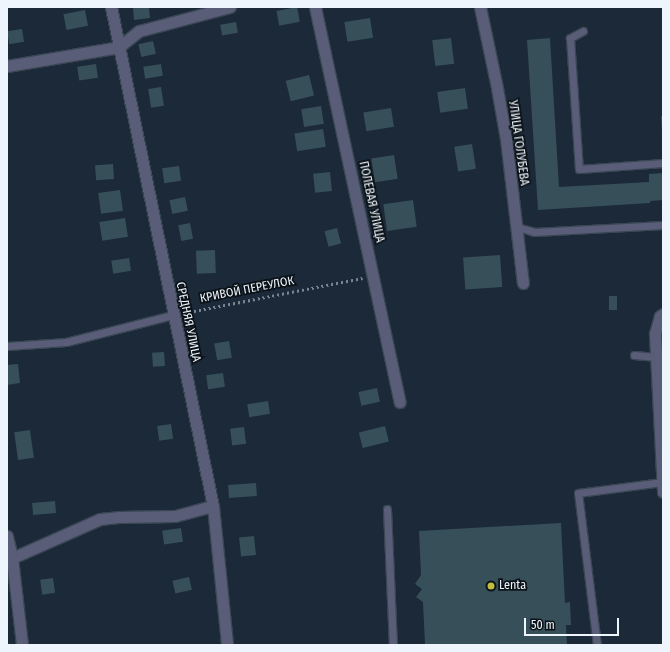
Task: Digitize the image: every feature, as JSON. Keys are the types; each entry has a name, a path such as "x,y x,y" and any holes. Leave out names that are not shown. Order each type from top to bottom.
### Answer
{"street":[{"name":"СРЕДНЯЯ УЛИЦА","path":"111,7 213,506 227,645"},
{"path":"7,66 119,47 139,31 230,7"},
{"name":"ПОЛЕВАЯ УЛИЦА","path":"315,7 400,402"},
{"name":"УЛИЦА ГОЛУБЕВА","path":"480,7 501,110 523,283"},
{"path":"663,314 660,316 655,334 663,487"},
{"path":"10,558 100,519 118,517 175,516 213,506"},
{"path":"7,536 22,645"}],"lane":[{"path":"583,31 570,38 579,168 663,164"},
{"path":"517,227 534,232 663,225"},
{"path":"7,346 66,342 173,315"},
{"path":"634,355 657,357"},
{"path":"597,645 578,493 663,487"},
{"path":"387,509 393,645"}],"path":[{"name":"КРИВОЙ ПЕРЕУЛОК","path":"173,315 374,276"}],"building":[{"path":"133,7 149,7 150,18 134,20"},
{"path":"297,7 300,22 279,26 276,11"},
{"path":"85,10 88,26 66,30 63,14"},
{"path":"370,18 373,38 347,42 344,22"},
{"path":"236,22 238,33 222,36 220,25"},
{"path":"22,29 24,42 9,44 7,31"},
{"path":"451,38 454,64 435,66 432,40"},
{"path":"550,38 559,187 649,182 649,174 663,173 663,200 650,201 650,203 538,210 527,40"},
{"path":"153,41 156,54 141,57 138,44"},
{"path":"96,64 98,78 79,81 77,67"},
{"path":"161,64 163,76 145,79 143,67"},
{"path":"309,75 314,95 291,101 286,81"},
{"path":"161,87 164,106 151,108 148,89"},
{"path":"465,88 468,109 440,113 437,92"},
{"path":"321,106 324,124 304,127 301,109"},
{"path":"391,108 394,127 366,131 363,112"},
{"path":"661,116 663,116 663,132 662,132"},
{"path":"323,129 326,147 297,151 294,134"},
{"path":"472,144 476,169 458,172 454,147"},
{"path":"394,155 398,179 375,182 371,159"},
{"path":"113,164 114,179 96,180 95,165"},
{"path":"179,166 181,181 164,183 162,168"},
{"path":"330,172 332,191 315,193 313,174"},
{"path":"120,190 123,211 101,214 98,193"},
{"path":"185,197 188,211 172,214 169,200"},
{"path":"413,200 417,227 387,231 383,204"},
{"path":"125,218 128,237 102,241 99,222"},
{"path":"190,223 193,239 181,241 178,225"},
{"path":"337,228 341,243 329,247 324,231"},
{"path":"215,250 216,273 197,274 196,251"},
{"path":"500,255 502,287 465,290 463,258"},
{"path":"129,258 131,271 113,274 111,261"},
{"path":"609,296 617,296 617,310 609,310"},
{"path":"229,341 232,358 217,360 214,344"},
{"path":"164,352 165,366 153,367 152,353"},
{"path":"18,364 20,383 7,385 7,365"},
{"path":"223,373 225,387 208,389 206,375"},
{"path":"377,388 380,402 361,406 358,392"},
{"path":"268,401 270,414 249,417 247,404"},
{"path":"171,424 173,439 159,441 157,426"},
{"path":"385,426 389,442 363,448 359,433"},
{"path":"244,427 246,444 232,446 230,429"},
{"path":"30,430 34,458 18,460 14,432"},
{"path":"256,483 257,496 229,498 228,485"},
{"path":"55,501 56,513 33,515 32,503"},
{"name":"Lenta","path":"561,523 565,603 570,602 571,625 566,625 567,645 425,645 423,602 416,597 422,589 415,584 421,575 419,531"},
{"path":"181,528 183,542 164,545 162,531"},
{"path":"254,536 256,555 241,556 239,538"},
{"path":"189,577 192,590 175,593 172,581"},
{"path":"53,578 55,593 42,595 40,580"}],"place":[{"name":"Lenta","path":"491,586"}]}
